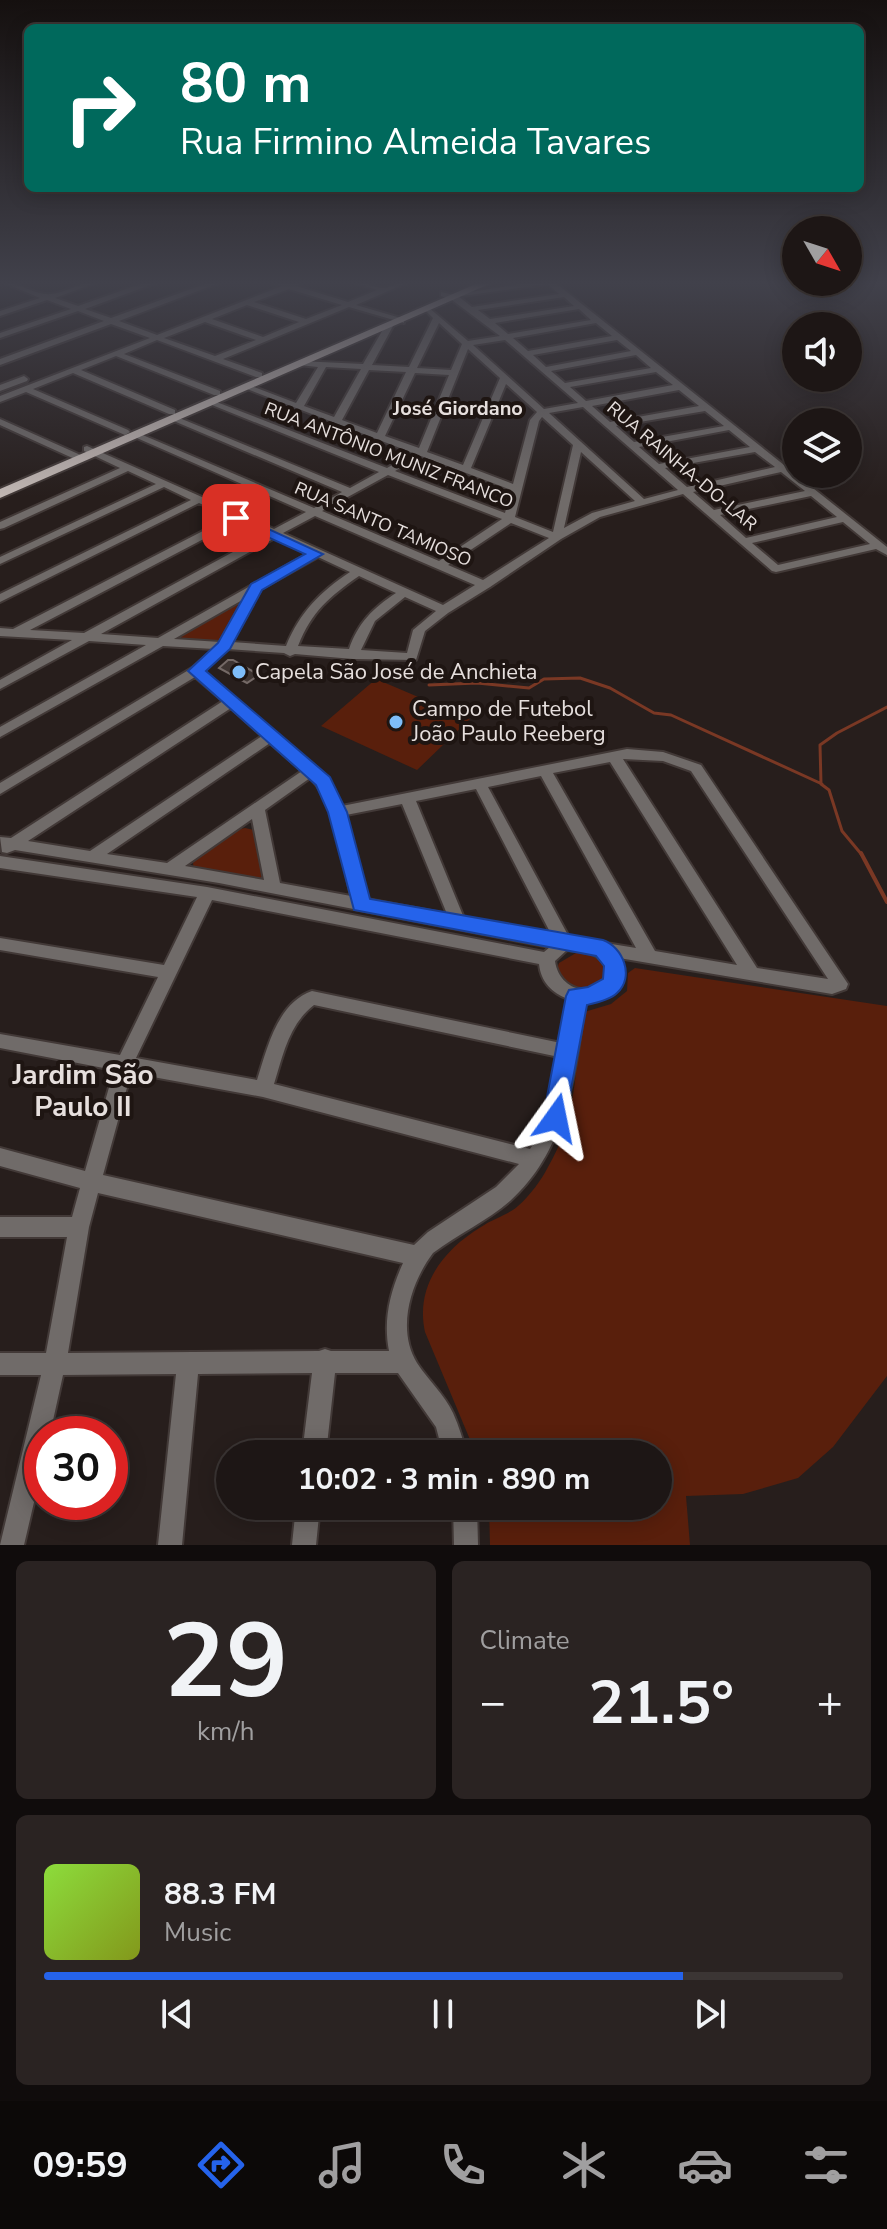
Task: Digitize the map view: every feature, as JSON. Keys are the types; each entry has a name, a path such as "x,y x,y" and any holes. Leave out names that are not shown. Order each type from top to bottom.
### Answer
{"main road":[{"path":"214,398 259,375 315,353"},
{"path":"0,494 173,415 324,353"},
{"path":"0,486 84,454"}],"street":[{"path":"0,362 24,353"},
{"path":"0,388 92,353"},
{"path":"0,399 115,353"},
{"name":"RUA ANTÔNIO MUNIZ FRANCO","path":"115,353 388,472 557,537"},
{"path":"200,353 259,375"},
{"path":"216,359 231,353"},
{"path":"337,420 375,353"},
{"path":"380,436 418,353"},
{"path":"0,685 275,536 422,452 463,353"},
{"path":"476,353 641,501"},
{"path":"526,354 531,353"},
{"path":"544,370 635,353"},
{"path":"636,353 883,548"},
{"name":"RUA RAINHA-DO-LAR","path":"526,354 776,569 883,548"},
{"path":"302,363 455,373"},
{"path":"299,406 324,364"},
{"path":"564,386 657,369"},
{"path":"73,370 352,492"},
{"path":"466,469 504,378"},
{"path":"246,387 515,488"},
{"path":"439,566 509,519 535,420 542,412 679,387"},
{"name":"RUA SANTO TAMIOSO","path":"26,389 486,585"},
{"path":"608,425 704,408"},
{"path":"0,422 127,468 444,610"},
{"path":"632,445 728,428"},
{"path":"557,537 578,444"},
{"path":"657,467 755,449"},
{"path":"0,526 127,468"},
{"path":"0,632 412,657 419,630 444,610 596,515 641,501 781,469"},
{"path":"0,561 163,484"},
{"path":"712,514 812,493"},
{"path":"0,599 198,500"},
{"path":"0,641 236,518"},
{"path":"745,541 844,519"},
{"path":"0,546 14,554"},
{"path":"0,733 316,554"},
{"path":"290,652 303,618 316,600 357,572"},
{"path":"0,789 196,671 224,646 256,587"},
{"path":"353,655 362,627 372,614 403,593"},
{"path":"196,671 323,782 338,812 361,905"},
{"path":"231,702 5,843 0,862 207,893 547,959"},
{"path":"90,858 271,736"},
{"path":"5,843 273,887 564,943 832,987 838,986 840,981 696,768 673,759 647,755 614,757 338,812"},
{"path":"614,757 752,974"},
{"path":"170,869 311,771"},
{"path":"545,771 649,956"},
{"path":"480,784 564,943"},
{"path":"407,798 458,923"},
{"path":"257,809 273,887"},
{"path":"12,1545 55,1363 79,1227 125,1063 207,893"},
{"path":"547,959 564,943"},
{"path":"0,944 169,972"},
{"path":"547,959 549,978 556,987 577,996 599,994 614,981 615,964 603,949"},
{"path":"451,1440 445,1420 404,1362 398,1319 406,1280 417,1256 448,1229 503,1194 534,1159 556,1118 577,996"},
{"path":"263,1089 285,1024 299,1006 312,998 569,1052"},
{"path":"0,1041 263,1089 534,1159"},
{"path":"0,1157 92,1182 417,1256"},
{"path":"0,1227 79,1227"},
{"path":"316,1440 325,1360"},
{"path":"170,1545 188,1362"},
{"path":"0,1364 404,1362"},
{"path":"304,1545 307,1520"},
{"path":"465,1520 466,1545"}],"shaded area":[{"path":"242,599 220,641 184,640 180,637"},
{"name":"Campo de Futebol João Paulo Reeberg","path":"376,679 470,719 417,770 321,726"},
{"path":"245,828 254,830 265,875 261,879 194,870 193,863 209,846"},
{"path":"576,953 594,957 603,964 604,982 584,992 562,982 557,969 559,963"},
{"path":"635,968 887,1006 887,1376 833,1447 798,1478 743,1494 686,1496 690,1545 490,1545 489,1520 672,1520 672,1440 470,1440 425,1332 423,1315 428,1285 444,1258 467,1236 518,1206 542,1177 558,1149 570,1111 581,1013 611,1004 627,991 628,973"}],"building":[{"name":"Capela São José de Anchieta","path":"228,660 259,675 247,683 219,668"}],"waterway":[{"path":"429,685 477,683 529,688 544,679 580,678 610,688 654,713 671,715 821,784"},
{"path":"821,784 820,745 887,707"},
{"path":"821,784 829,790 842,831 862,855"},
{"path":"861,853 887,902"}],"place":[{"name":"Capela São José de Anchieta","path":"239,672"},
{"name":"Campo de Futebol João Paulo Reeberg","path":"396,722"}],"district":[{"name":"José Giordano","path":"458,408"},
{"name":"Jardim São Paulo II","path":"83,1091"}],"route":[{"path":"236,518 316,554 256,587 224,646 196,671 323,782 338,812 361,905 603,949 615,964 614,981 608,988 599,994 577,996 556,1118"}]}
